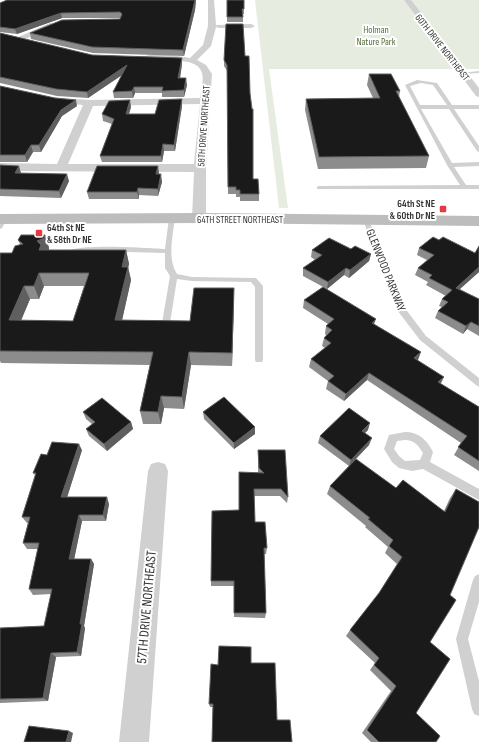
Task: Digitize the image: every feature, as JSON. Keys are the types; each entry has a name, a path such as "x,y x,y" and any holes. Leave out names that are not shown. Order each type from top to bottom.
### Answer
{"main road":[{"name":"64TH STREET NORTHEAST","path":"1,221 199,218 479,222"}],"street":[{"path":"138,58 176,58 192,61 207,46 212,26 211,0"},
{"name":"60TH DRIVE NORTHEAST","path":"407,0 479,94"},
{"path":"18,39 62,22"},
{"path":"212,26 251,26"},
{"path":"6,36 33,43"},
{"name":"58TH DRIVE NORTHEAST","path":"192,61 203,67 207,74 200,168 199,218"},
{"path":"43,97 88,102 204,101"},
{"path":"61,167 88,102"},
{"path":"0,167 200,168"},
{"name":"57TH DRIVE NORTHEAST","path":"134,742 158,471"}],"lane":[{"path":"463,73 479,72"},
{"path":"464,187 450,165 407,85 411,82 429,82 435,84 479,150"},
{"path":"418,107 479,107"},
{"path":"450,165 479,164"},
{"path":"320,188 479,187"},
{"path":"166,323 174,276 169,268 168,251 172,218"},
{"name":"GLENWOOD PARKWAY","path":"366,220 400,308 423,338 479,383"},
{"path":"61,253 90,249 168,251"},
{"path":"174,276 192,279 253,280 259,286 259,360"},
{"path":"424,464 479,495"},
{"path":"479,580 462,639 479,709"}],"green space":[{"name":"Holman Nature Park","path":"255,0 479,0 479,69 269,69 288,208 279,208"}],"building":[{"path":"7,0 195,0 183,50 92,47 30,33 62,20 120,19 122,14 120,12 61,13 15,29 0,27 0,3"},
{"path":"227,0 244,0 244,9 242,9 243,17 227,17"},
{"path":"226,24 243,24 245,56 249,56 250,93 253,109 253,179 258,179 259,194 240,194 240,190 236,190 236,187 228,187 227,65 224,60"},
{"path":"0,33 92,55 182,58 178,78 186,78 184,90 162,91 163,87 134,87 132,91 113,92 127,65 87,92 56,89 0,77"},
{"path":"369,74 391,74 400,91 396,91 429,156 319,157 306,99 380,98"},
{"path":"0,86 55,98 76,100 61,110 39,145 31,145 25,155 0,155"},
{"path":"182,99 174,145 163,144 161,156 100,156 114,119 102,114 109,101 130,100 126,114 155,114 159,100"},
{"path":"0,165 19,166 15,173 67,174 59,191 0,189"},
{"path":"97,166 158,166 156,174 161,174 158,189 138,188 137,192 87,192"},
{"path":"21,235 45,235 44,238 37,241 41,245 39,250 126,250 122,267 128,267 115,320 190,321 194,288 234,288 232,353 189,352 182,397 161,396 158,412 140,411 153,352 0,351 0,253 12,253 15,246 23,244 18,240","holes":["39,273 89,273 73,321 9,320 24,286 34,286"]},
{"path":"433,237 439,240 443,237 475,253 479,246 479,267 456,288 479,299 479,326 471,322 466,326 438,311 448,302 442,299 452,290 429,278 432,275 418,268 434,255 419,248"},
{"path":"329,238 351,249 355,246 371,254 350,270 346,268 328,282 303,268 322,255 312,250"},
{"path":"323,287 376,319 372,323 421,352 414,358 444,377 438,382 479,407 479,461 458,447 467,436 369,373 346,394 328,381 334,376 311,359 331,343 324,338 332,330 326,326 334,319 304,300"},
{"path":"224,397 255,427 234,443 203,412"},
{"path":"102,398 131,422 104,444 86,429 95,422 83,412"},
{"path":"349,408 370,423 362,431 372,438 351,460 320,436"},
{"path":"52,442 79,444 61,497 107,497 103,515 79,515 69,559 91,559 80,624 82,624 77,652 51,653 43,698 0,699 0,628 44,626 52,589 29,589 39,543 23,543 30,517 22,517 36,473 33,473 41,454 47,455"},
{"path":"258,450 285,450 288,497 281,489 254,489 255,522 265,522 267,548 264,548 266,613 234,613 234,581 211,581 212,511 239,510 239,472 264,473 259,468"},
{"path":"356,459 396,488 403,480 445,512 456,489 479,502 479,527 450,595 456,600 430,642 450,659 416,713 440,736 436,742 379,742 367,730 396,686 374,665 379,658 350,630 379,593 402,557 389,546 393,540 368,519 370,518 330,486"},
{"path":"219,646 251,647 251,663 275,663 277,720 290,720 292,742 212,742 213,704 209,704 211,664 218,665"},
{"path":"29,726 69,731 66,742 24,742"}],"place":[{"name":"64th St NE & 60th Dr NE","path":"443,209"},
{"name":"64th St NE & 58th Dr NE","path":"39,233"}]}
